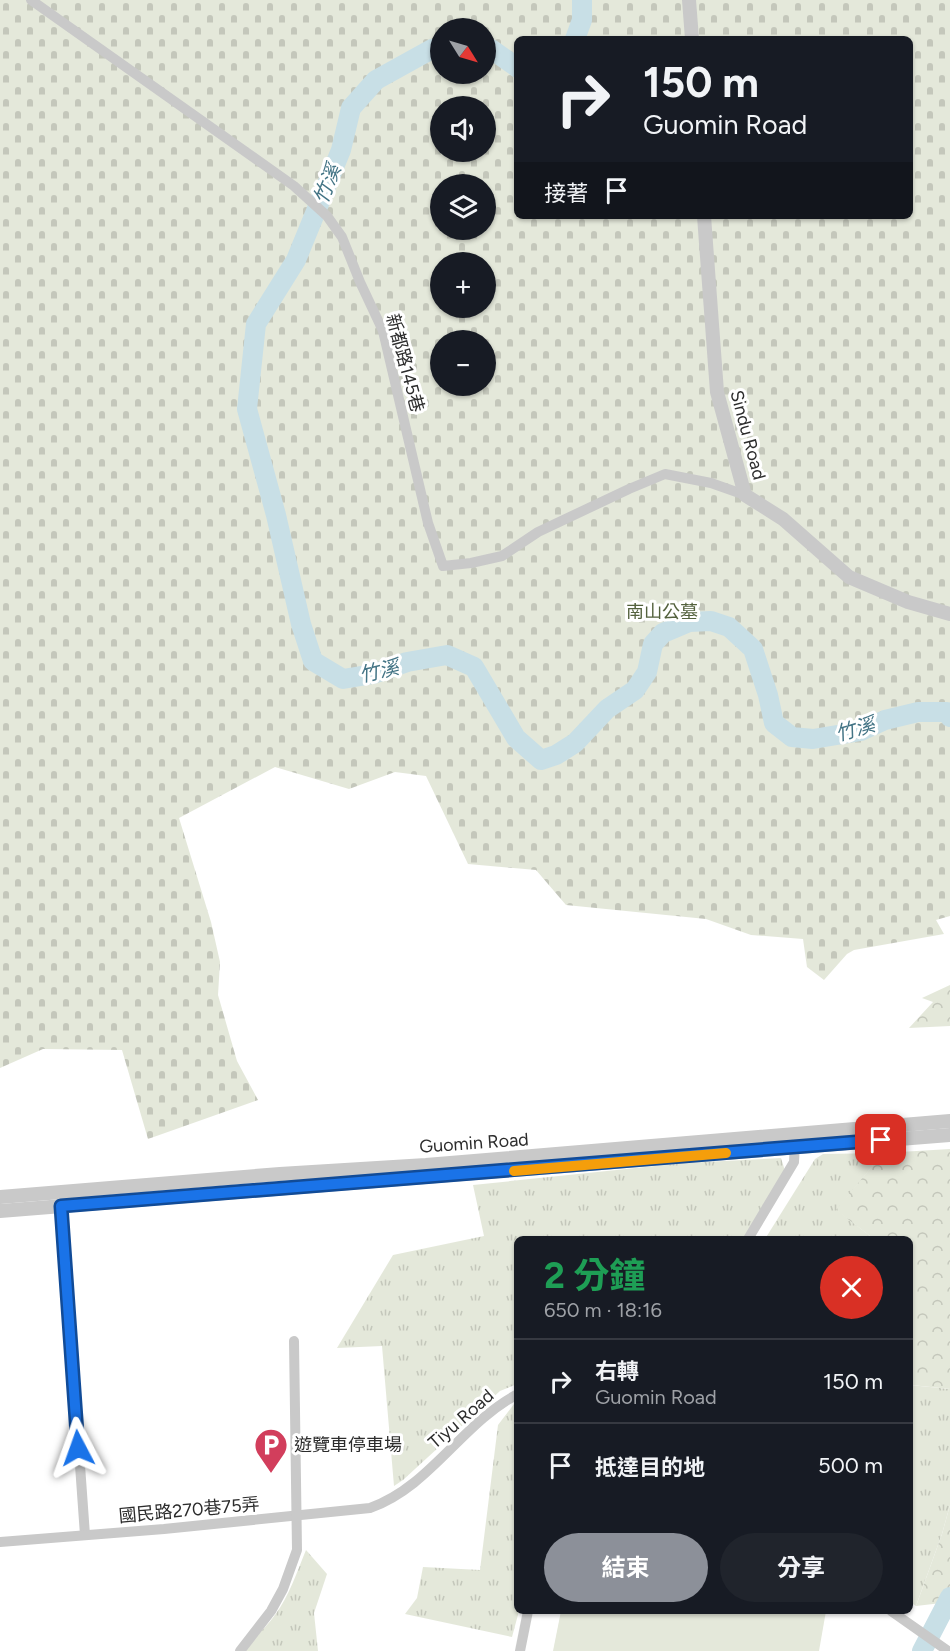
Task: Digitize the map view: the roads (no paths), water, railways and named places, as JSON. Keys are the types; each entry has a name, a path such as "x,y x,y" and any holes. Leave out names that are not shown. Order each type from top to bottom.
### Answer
{"street":[{"name":"新都路145巷","path":"31,0 294,186 327,216 342,237 383,331 428,523 443,566 502,556 538,532 665,474 711,483 745,495"},
{"path":"689,0 692,36"},
{"name":"Sindu Road","path":"704,219 717,392 745,495 783,519 849,577 908,602 950,614"},
{"name":"Guomin Road","path":"795,1141 950,1121"},
{"name":"Guomin Road","path":"0,1210 61,1200 795,1141 950,1135"},
{"path":"750,1236 794,1162 795,1141"},
{"name":"Guomin Road","path":"0,1197 61,1200"},
{"path":"61,1200 85,1535"},
{"path":"240,1651 271,1611 291,1570 297,1550 294,1341"},
{"name":"Tiyu Road","path":"296,1517 370,1508 394,1498 485,1416 514,1397"},
{"name":"國民路270巷75弄","path":"0,1542 296,1517"},
{"path":"520,1651 527,1614"},
{"path":"895,1614 948,1651"}],"waterway":[{"name":"竹溪","path":"576,36 582,20 582,0"},
{"name":"竹溪","path":"430,50 376,80 351,108 341,150 296,260 256,324 247,409 276,515 301,624 313,661 343,679 373,674 407,662 447,655 474,667 516,738 541,760 556,755 575,743 607,709 635,690 647,672 653,644 663,633 689,622 711,621 729,627 753,649 768,695 774,723 792,737 813,739 861,731 885,720 918,712 947,712 950,717"},
{"name":"竹溪","path":"496,53 514,65"},
{"name":"竹溪","path":"922,1651 950,1597"}],"place":[{"name":"遊覽車停車場","path":"271,1474"}],"park label":[{"name":"南山公墓","path":"662,612"}]}
